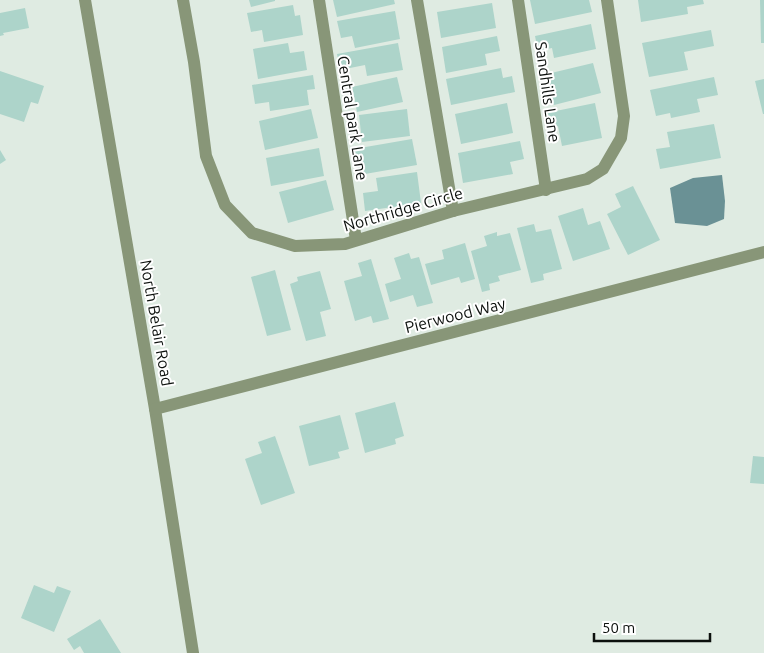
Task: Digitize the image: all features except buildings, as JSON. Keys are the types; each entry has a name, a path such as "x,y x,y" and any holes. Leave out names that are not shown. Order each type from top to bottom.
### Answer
{"street":[{"name":"North Belair Road","path":"85,0 155,409 193,653"},
{"name":"Northridge Circle","path":"183,0 194,62 206,156 225,205 252,233 295,246 344,244 453,211 587,179 603,169 621,138 624,116 607,0"},
{"name":"Central park Lane","path":"319,0 356,240"},
{"path":"418,0 453,211"},
{"name":"Sandhills Lane","path":"518,0 546,190"},
{"name":"Pierwood Way","path":"155,409 764,252"}],"water":[{"path":"722,175 725,201 724,219 707,226 675,223 670,188 693,178"}]}
